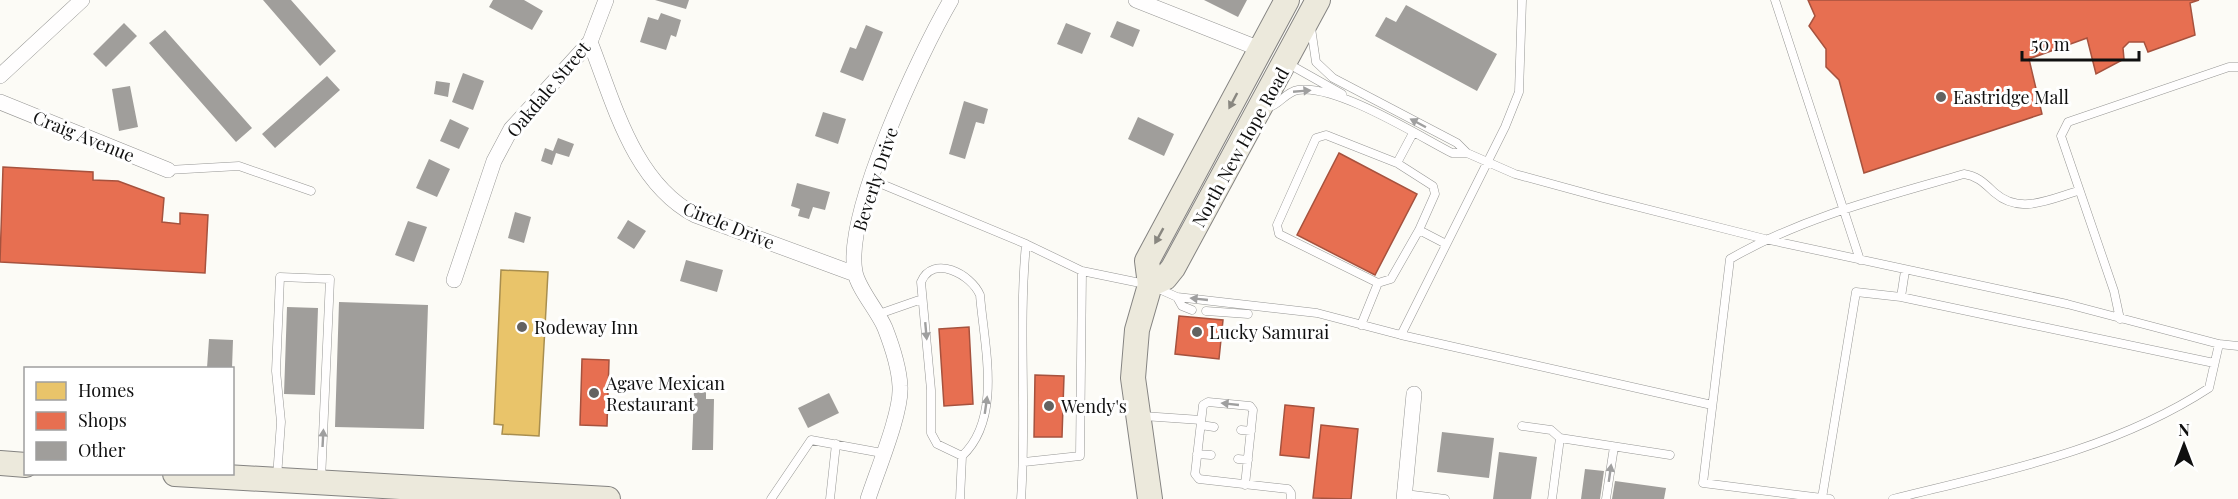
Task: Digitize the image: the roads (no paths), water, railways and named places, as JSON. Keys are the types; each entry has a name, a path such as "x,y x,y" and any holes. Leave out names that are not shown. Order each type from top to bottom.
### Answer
{"main road":[{"name":"North New Hope Road","path":"1150,499 1137,416 1133,360 1137,330 1150,285 1147,269 1152,249 1286,3"},
{"path":"1286,3 1288,22 1282,46 1286,63"},
{"name":"North New Hope Road","path":"1150,285 1170,274 1315,7"},
{"path":"0,463 24,465"},
{"path":"195,475 321,482 391,491 608,499"}],"street":[{"path":"0,76 82,0"},
{"name":"Oakdale Street","path":"454,280 494,161 511,129 590,42 606,0"},
{"name":"Beverly Drive","path":"855,274 855,244 872,180 908,86 951,0"},
{"path":"1136,0 1260,49"},
{"name":"Circle Drive","path":"590,42 622,126 655,184 672,201 695,215 855,274"},
{"name":"Craig Avenue","path":"0,102 168,170"},
{"path":"855,274 879,314 897,363 901,386 896,416 868,499"},
{"path":"1405,497 1414,394"}],"lane":[{"path":"1401,335 1519,92 1522,0"},
{"path":"1775,0 1860,260"},
{"path":"1315,7 1314,54 1322,69 1345,85 1457,143 1467,153 1515,174 1765,239 1905,271 2067,304 2219,344 2238,345"},
{"path":"1286,63 1347,100 1452,153 1467,153"},
{"path":"2120,319 2114,291 2061,136 2068,122 2229,67 2238,67"},
{"path":"1260,109 1274,106 1286,94 1300,89 1316,90 1347,100"},
{"path":"1397,163 1413,133"},
{"path":"1326,135 1397,163 1433,186 1435,194 1419,230 1391,279 1378,283 1279,234 1277,225 1316,138 1326,135"},
{"path":"168,170 239,166 311,191"},
{"path":"2078,191 2020,206 2005,202 1975,175 1964,174 1844,209 1765,239 1730,259 1703,483 1826,499 1856,292 1901,297 2214,363"},
{"path":"872,180 1026,244 1082,271 1150,285 1177,297 1317,313 1401,335 1712,405"},
{"path":"1419,230 1446,244"},
{"path":"1021,499 1024,462 1022,293 1026,244"},
{"path":"960,499 962,456 969,449 983,424 987,394 980,296 976,287 963,276 944,268 934,267 924,274 921,282 931,390 931,433 937,444 962,456"},
{"path":"1024,462 1080,456 1082,271"},
{"path":"1901,297 1905,271"},
{"path":"276,479 281,422 277,393 280,277 331,279 321,482"},
{"path":"1361,325 1378,283"},
{"path":"1177,297 1182,306 1192,310"},
{"path":"879,314 922,299"},
{"path":"1206,311 1248,314"},
{"path":"1893,499 2061,457 2175,410 2209,388 2219,344"},
{"path":"1245,485 1253,411 1250,406 1208,402 1203,405 1197,454 1195,474 1199,479 1245,485 1288,489 1292,493 1291,499"},
{"path":"1137,416 1201,422 1214,427"},
{"path":"1522,426 1551,430 1560,438 1670,455"},
{"path":"1241,430 1251,431"},
{"path":"1552,499 1560,438"},
{"path":"771,499 811,440 882,453"},
{"path":"830,499 836,444"},
{"path":"1606,499 1614,447"},
{"path":"1197,454 1211,455"},
{"path":"1238,459 1248,460"},
{"path":"1405,497 1445,499"}],"place":[{"name":"Eastridge Mall","path":"1941,97"},
{"name":"Rodeway Inn","path":"522,327"},
{"name":"Lucky Samurai","path":"1197,332"},
{"name":"Agave Mexican Restaurant","path":"594,393"},
{"name":"Wendy's","path":"1049,406"}]}
